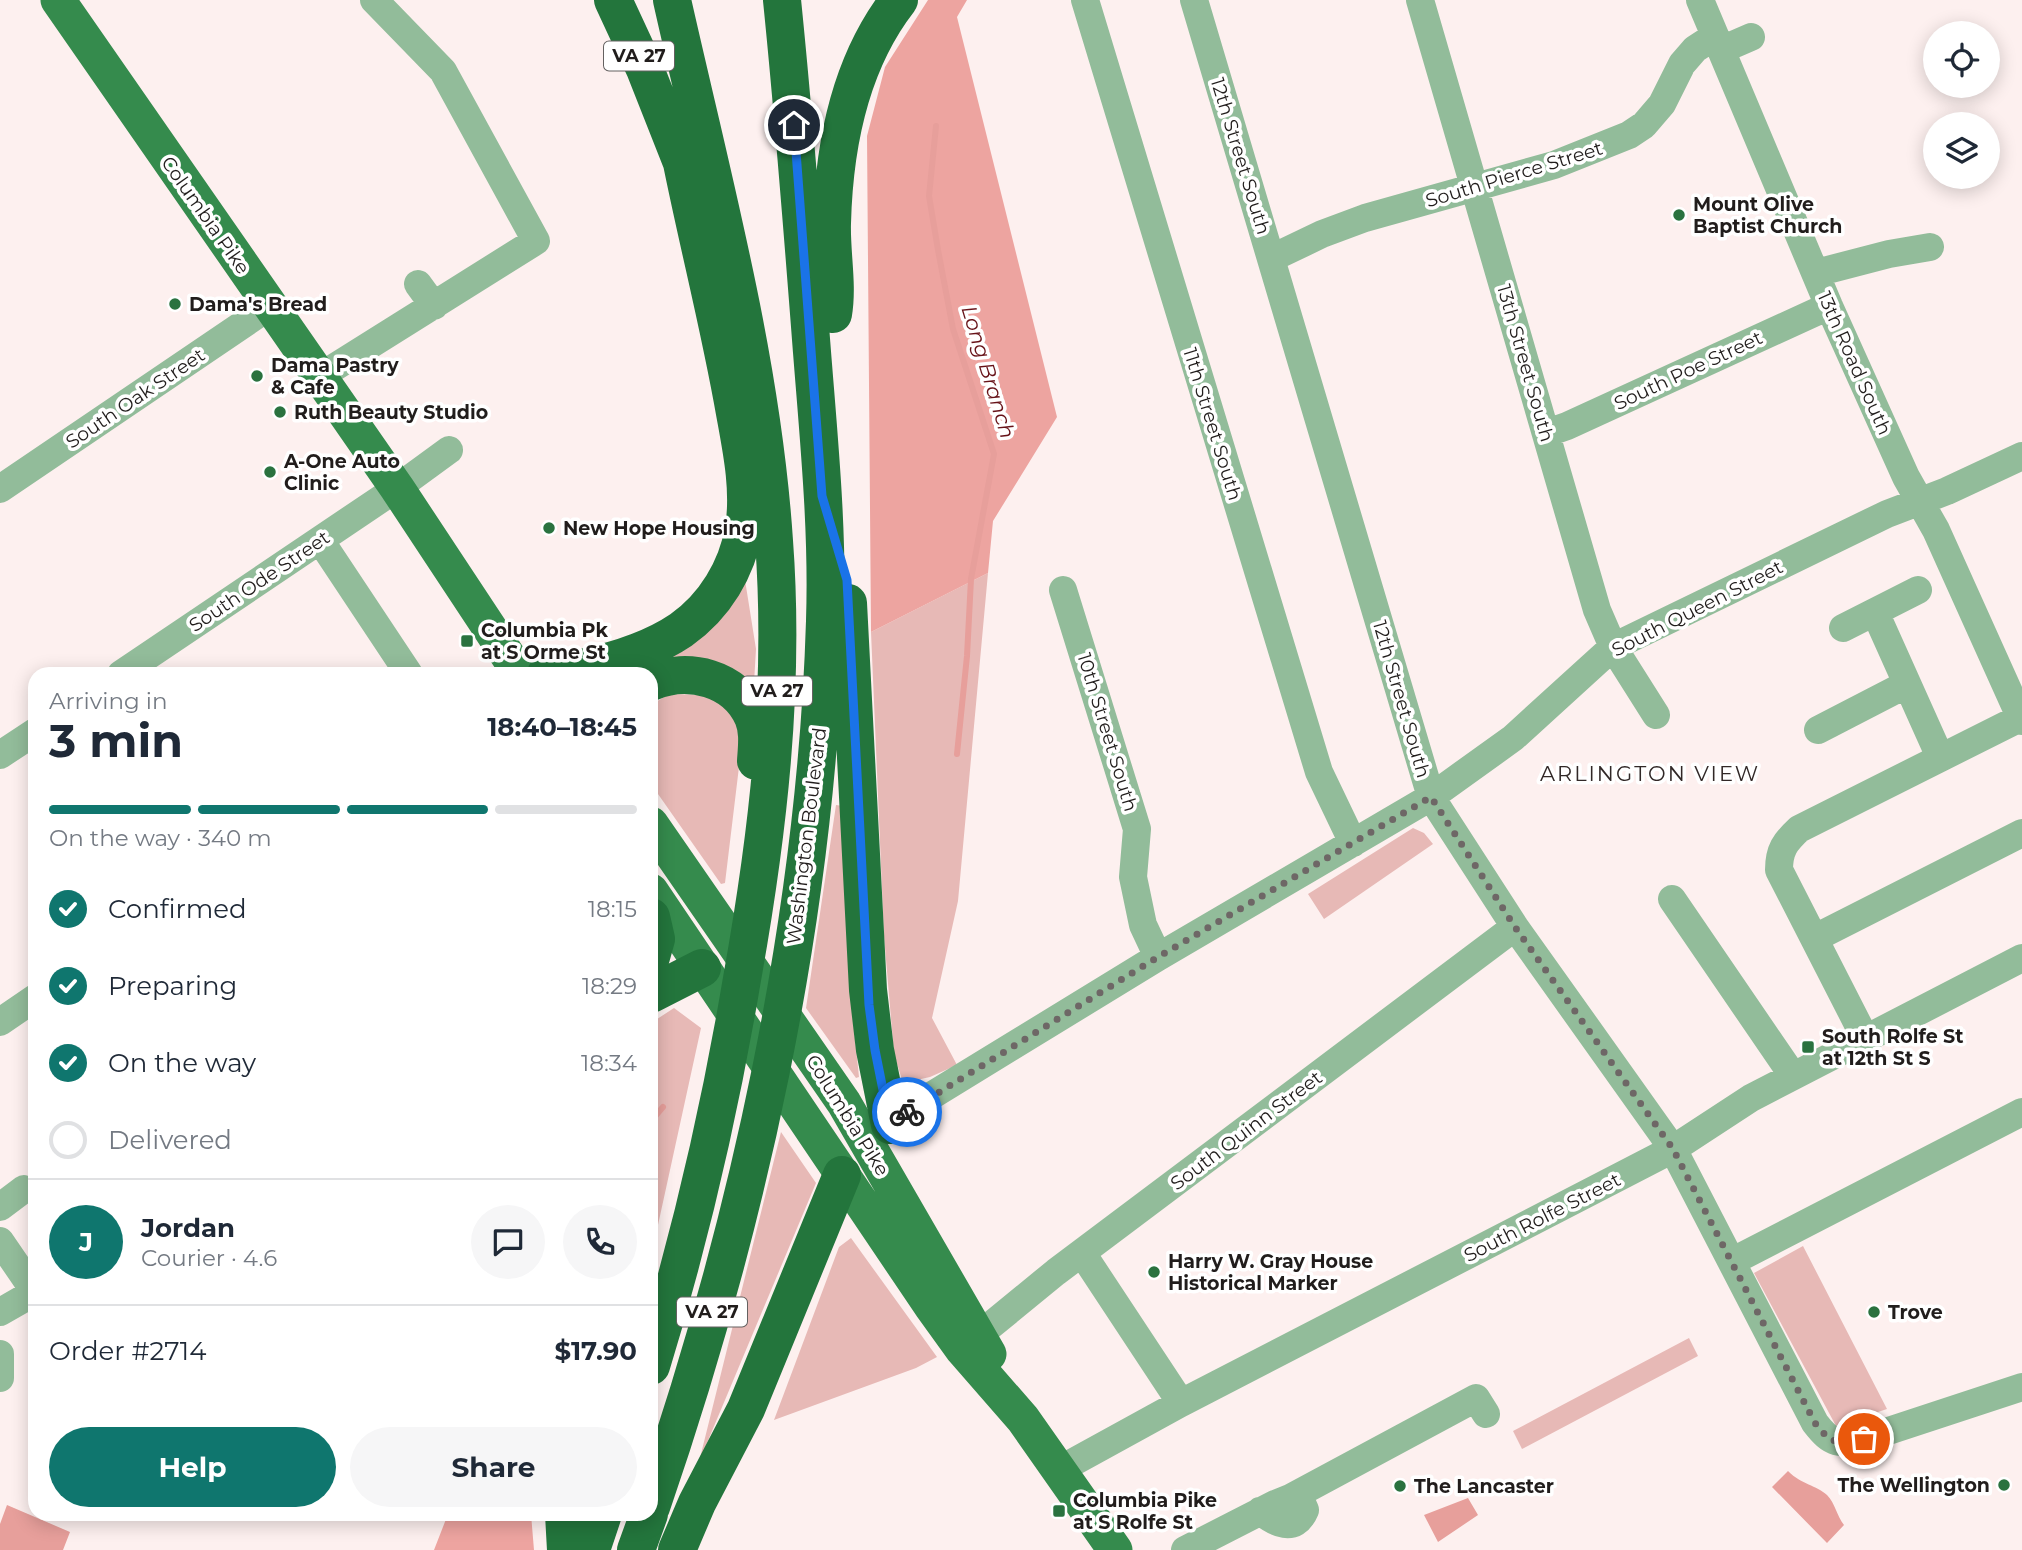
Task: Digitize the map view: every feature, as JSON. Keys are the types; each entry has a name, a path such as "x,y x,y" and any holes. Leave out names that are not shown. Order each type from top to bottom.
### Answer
{"highway":[{"name":"VA 27","path":"612,0 645,69 712,239 765,462 774,539 777,683 770,792 753,920 727,1065 692,1222 658,1341"},
{"path":"672,0 752,357 765,462"},
{"path":"817,410 834,309 832,224 838,150 857,75 880,29 899,0"},
{"name":"Washington Boulevard","path":"658,1485 707,1331 762,1114 789,972 809,823 822,692 825,618 817,410 799,174 781,8"},
{"path":"586,667 633,653 681,630 709,606 726,580 740,547 746,512 743,458 681,158"},
{"path":"822,496 847,580 868,990 875,1050 879,1134"},
{"path":"658,680 679,674 710,678 732,691 753,717 757,749 753,920"},
{"path":"658,990 702,968"},
{"path":"658,1277 692,1154 727,1065"},
{"path":"677,1550 697,1503 746,1409 842,1175"},
{"path":"564,1521 566,1550"},
{"path":"591,1550 601,1521"},
{"path":"636,1550 646,1521"}],"main road":[{"name":"Columbia Pike","path":"58,0 397,488 515,667"},
{"name":"Columbia Pike","path":"658,834 844,1103 879,1134 914,1199 947,1278 1023,1419"},
{"name":"Columbia Pike","path":"658,902 962,1349 1023,1419 1059,1470 1107,1547"},
{"name":"South Queen Street","path":"842,1175 879,1134"}],"street":[{"path":"320,377 536,241 443,71 374,0"},
{"name":"11th Street South","path":"1085,0 1319,772 1353,843"},
{"name":"12th Street South","path":"1194,0 1431,797 1515,927 1673,1149 1815,1423 1826,1438 1841,1444 1864,1439 2022,1387"},
{"name":"13th Street South","path":"1420,0 1597,610 1613,647 1656,715"},
{"name":"13th Road South","path":"1700,0 1829,306 1906,477 1936,530 2021,719"},
{"name":"South Pierce Street","path":"1272,258 1322,234 1365,218 1554,165 1629,135 1644,125 1662,104 1682,64 1695,49 1751,37"},
{"path":"1816,273 1889,254 1930,247"},
{"path":"418,284 434,306"},
{"name":"South Oak Street","path":"0,489 270,306"},
{"name":"South Poe Street","path":"1547,433 1829,306"},
{"name":"South Ode Street","path":"131,667 450,450"},
{"name":"South Queen Street","path":"879,1134 926,1099 1158,957 1431,797 1513,738 1613,647 1887,514 2022,456"},
{"path":"320,540 405,667"},
{"name":"10th Street South","path":"1063,590 1137,829 1133,877 1143,925 1158,957"},
{"path":"1843,628 1918,590"},
{"path":"1875,612 1940,757"},
{"path":"1818,730 1907,684"},
{"path":"1865,1038 1779,870 1779,856 1784,844 1798,829 2021,719"},
{"path":"0,755 28,737"},
{"path":"1815,939 2022,833"},
{"path":"1672,899 1793,1076"},
{"name":"South Quinn Street","path":"979,1335 1056,1272 1515,927"},
{"name":"South Rolfe Street","path":"1059,1470 1181,1403 1673,1149 1751,1098 2022,958"},
{"path":"0,1022 28,1003"},
{"path":"1733,1261 2022,1112"},
{"path":"0,1207 24,1189"},
{"path":"0,1241 28,1282"},
{"path":"1082,1253 1181,1403"},
{"path":"0,1312 28,1296"},
{"path":"0,1354 0,1378"},
{"path":"1185,1550 1259,1511 1282,1525 1292,1524 1302,1518 1305,1510 1301,1501 1290,1498 1476,1398 1486,1414"}],"shaded area":[{"path":"928,0 967,0 957,17 1057,417 993,521 988,573 871,632 867,136 885,67"},
{"path":"988,573 958,901 932,1018 957,1065 930,1077 903,1083 894,1054 884,936 871,632"},
{"path":"745,580 756,649 753,700 666,661"},
{"path":"669,694 711,695 735,716 742,742 725,883 721,884 658,794 658,701"},
{"path":"836,805 843,806 852,1010 859,1077 856,1078 806,1008"},
{"path":"1413,828 1424,833 1433,844 1324,919 1308,894"},
{"path":"674,1008 701,1028 658,1225 658,1018"},
{"path":"781,1132 816,1183 699,1462"},
{"path":"851,1238 937,1357 916,1368 774,1420 839,1247"},
{"path":"1803,1246 1887,1409 1836,1426 1754,1273"},
{"path":"1689,1338 1698,1356 1522,1449 1513,1431"},
{"path":"1788,1471 1823,1492 1832,1502 1844,1525 1827,1543 1772,1487"},
{"path":"1468,1498 1478,1515 1438,1542 1424,1515"},
{"path":"7,1505 28,1514 28,1521 44,1521 70,1532 63,1550 0,1550 0,1524"},
{"path":"445,1521 532,1521 534,1550 434,1550"}],"waterway":[{"name":"Long Branch","path":"936,126 929,196 938,250 953,329 994,454 971,579 967,656 957,754"},
{"name":"Long Branch","path":"658,1113 663,1107"}],"way so far":[{"path":"907,1112 1158,957 1431,797 1515,927 1673,1149 1815,1423 1826,1438 1841,1444 1864,1439"}],"place":[{"name":"Mount Olive Baptist Church","path":"1679,215"},
{"name":"Dama's Bread","path":"175,304"},
{"name":"Dama Pastry & Cafe","path":"257,376"},
{"name":"Ruth Beauty Studio","path":"280,412"},
{"name":"A-One Auto Clinic","path":"270,472"},
{"name":"New Hope Housing","path":"549,528"},
{"name":"Columbia Pk at S Orme St","path":"467,641"},
{"name":"South Rolfe St at 12th St S","path":"1808,1047"},
{"name":"Harry W. Gray House Historical Marker","path":"1154,1272"},
{"name":"Trove","path":"1874,1312"},
{"name":"The Wellington","path":"2004,1485"},
{"name":"The Lancaster","path":"1400,1486"},
{"name":"Columbia Pike at S Rolfe St","path":"1059,1511"}],"district":[{"name":"ARLINGTON VIEW","path":"1650,774"}],"route":[{"path":"794,125 822,496 847,580 869,1005 890,1125 907,1112"}]}
